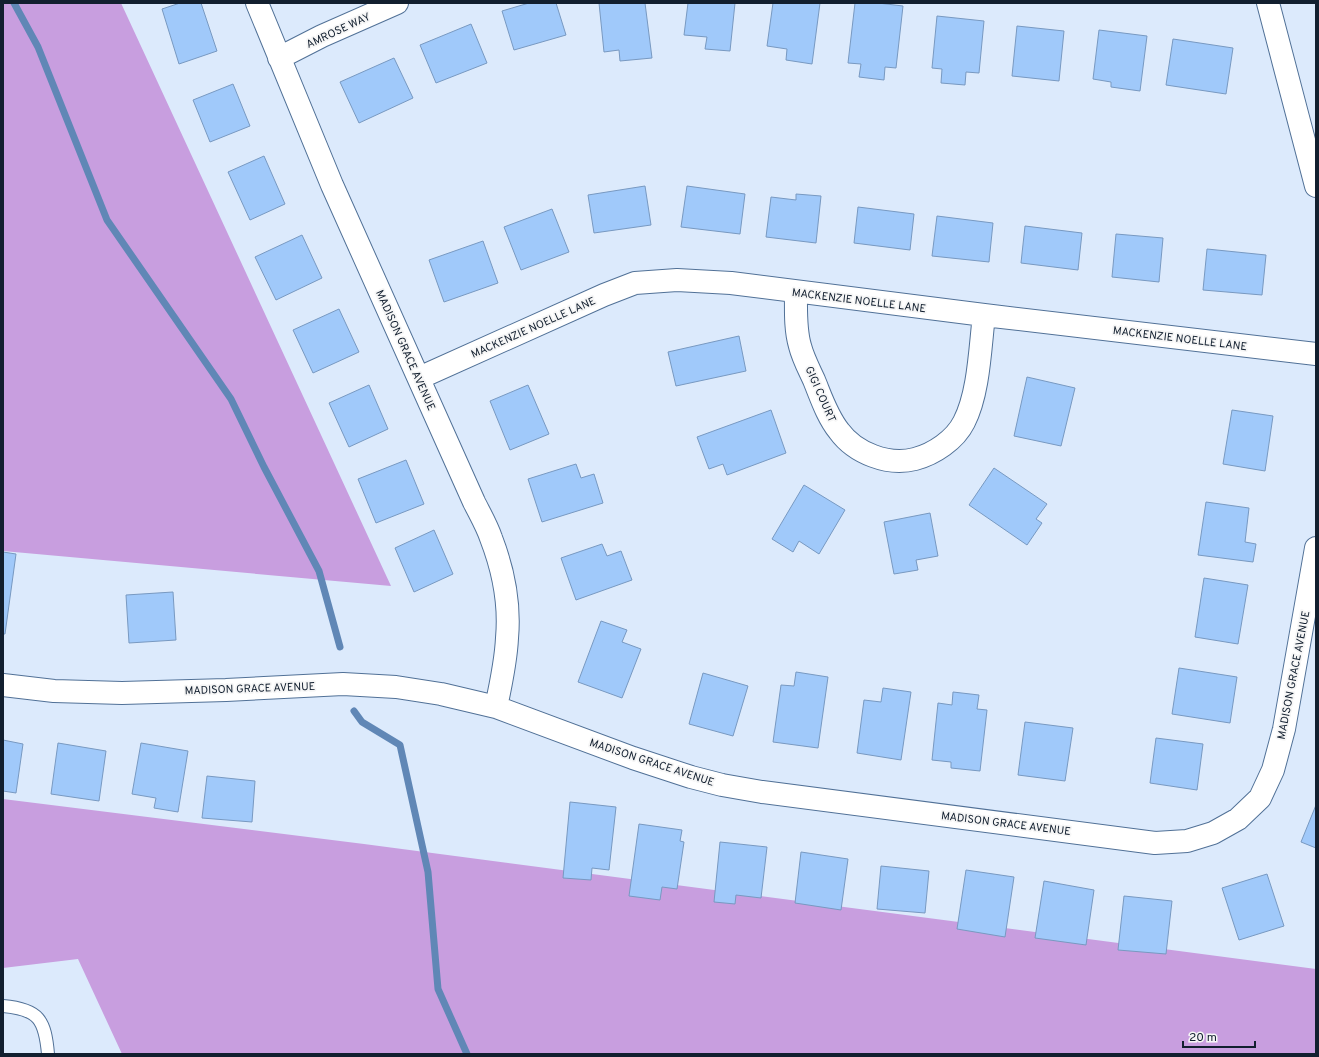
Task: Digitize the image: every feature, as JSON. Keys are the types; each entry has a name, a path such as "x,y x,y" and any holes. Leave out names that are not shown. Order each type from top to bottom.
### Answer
{"street":[{"name":"MADISON GRACE AVENUE","path":"257,3 332,185 491,537 501,568 506,598 508,637 504,668 496,707"},
{"name":"AMROSE WAY","path":"279,58 322,36 397,3"},
{"path":"1268,3 1316,186"},
{"name":"MACKENZIE NOELLE LANE","path":"419,378 604,295 635,283 677,280 731,283 984,315 1316,354"},
{"name":"GIGI COURT","path":"796,292 796,321 800,346 829,417 840,432 855,446 875,457 890,461 908,461 938,450 963,424 974,394 984,315"},
{"name":"MADISON GRACE AVENUE","path":"3,685 54,691 122,693 226,690 343,684 396,687 441,694 496,707 633,758 722,786 1155,842 1187,841 1213,833 1238,819 1260,798 1273,770 1284,729 1316,548"}],"lane":[{"path":"3,1006 18,1008 34,1014 41,1023 46,1034 48,1054"}],"shaded area":[{"path":"3,3 121,3 391,586 3,551"},
{"path":"3,799 364,844 1316,969 1316,1054 122,1054 78,959 3,968"}],"building":[{"path":"180,3 201,3 217,51 179,64 162,9"},
{"path":"529,3 556,3 566,35 514,50 502,11"},
{"path":"599,3 645,3 652,58 620,61 619,50 604,52"},
{"path":"688,3 735,3 730,51 705,49 707,37 684,35"},
{"path":"773,3 820,3 812,64 786,60 787,49 767,46"},
{"path":"855,3 878,3 903,6 896,68 885,67 884,80 859,77 861,64 848,63"},
{"path":"937,16 984,21 979,73 966,72 965,85 941,83 942,69 932,68"},
{"path":"471,24 487,63 436,83 420,45"},
{"path":"1017,26 1064,31 1059,81 1012,76"},
{"path":"1099,30 1147,36 1140,91 1111,87 1111,82 1093,79"},
{"path":"1173,39 1233,48 1226,94 1166,85"},
{"path":"394,58 413,98 359,123 340,82"},
{"path":"233,84 250,126 210,142 193,100"},
{"path":"264,156 285,204 250,220 228,172"},
{"path":"645,186 651,225 594,233 588,195"},
{"path":"687,186 745,194 740,234 681,227"},
{"path":"796,194 821,196 816,243 766,237 771,197 796,200"},
{"path":"858,207 914,214 910,250 854,243"},
{"path":"552,209 569,252 521,270 504,227"},
{"path":"937,216 993,223 989,262 932,256"},
{"path":"1025,226 1082,233 1078,270 1021,263"},
{"path":"1116,234 1163,238 1159,282 1112,277"},
{"path":"302,235 322,278 276,300 255,257"},
{"path":"483,241 498,283 444,302 429,260"},
{"path":"1207,249 1266,255 1262,295 1203,290"},
{"path":"339,309 359,352 313,373 293,330"},
{"path":"739,336 746,371 676,386 668,352"},
{"path":"1027,377 1075,388 1061,446 1014,436"},
{"path":"369,385 388,429 349,447 329,403"},
{"path":"528,385 549,434 510,450 490,401"},
{"path":"771,410 786,453 727,475 723,464 709,469 697,437"},
{"path":"1232,410 1273,416 1265,471 1223,464"},
{"path":"406,460 424,504 376,523 358,479"},
{"path":"576,464 581,478 594,474 603,503 542,522 528,479"},
{"path":"994,468 1047,504 1036,519 1042,523 1027,545 969,505"},
{"path":"804,485 845,510 819,554 799,541 793,552 772,539"},
{"path":"1206,502 1249,508 1245,542 1256,544 1253,562 1198,555"},
{"path":"930,513 938,556 916,560 918,570 894,574 884,522"},
{"path":"434,530 453,574 414,592 395,548"},
{"path":"602,544 607,556 621,551 632,580 576,600 561,558"},
{"path":"3,552 16,554 5,634 3,634"},
{"path":"1204,578 1248,585 1238,644 1195,637"},
{"path":"173,592 176,640 129,643 126,595"},
{"path":"601,621 627,630 622,642 641,649 622,698 578,682"},
{"path":"1179,668 1237,677 1230,723 1172,714"},
{"path":"796,672 828,677 818,748 773,742 781,685 794,686"},
{"path":"703,673 748,686 733,736 689,724"},
{"path":"883,688 911,692 901,760 857,753 864,700 881,702"},
{"path":"953,692 979,695 977,709 987,710 980,771 951,768 951,762 932,760 938,703 952,705"},
{"path":"1025,722 1073,728 1065,781 1018,775"},
{"path":"1156,738 1203,744 1197,790 1150,783"},
{"path":"3,740 23,744 16,793 3,791"},
{"path":"58,743 106,751 99,801 51,794"},
{"path":"141,743 188,751 178,812 154,808 156,798 132,794"},
{"path":"207,776 255,781 252,822 202,818"},
{"path":"570,802 616,807 609,870 592,868 591,880 563,878"},
{"path":"1316,805 1316,848 1301,842"},
{"path":"639,824 682,830 680,841 684,842 677,889 662,887 660,900 629,896"},
{"path":"720,842 767,847 761,898 736,895 735,904 714,902"},
{"path":"801,852 848,859 841,910 795,903"},
{"path":"881,866 929,871 925,913 877,909"},
{"path":"966,870 1014,877 1005,937 957,929"},
{"path":"1267,874 1284,926 1239,940 1222,888"},
{"path":"1044,881 1094,890 1086,945 1035,938"},
{"path":"1124,896 1172,901 1166,954 1118,950"}],"waterway":[{"path":"14,3 38,47 107,220 231,399 264,467 319,571 340,647"},
{"path":"354,711 362,722 400,745 428,872 438,989 467,1054"}]}
